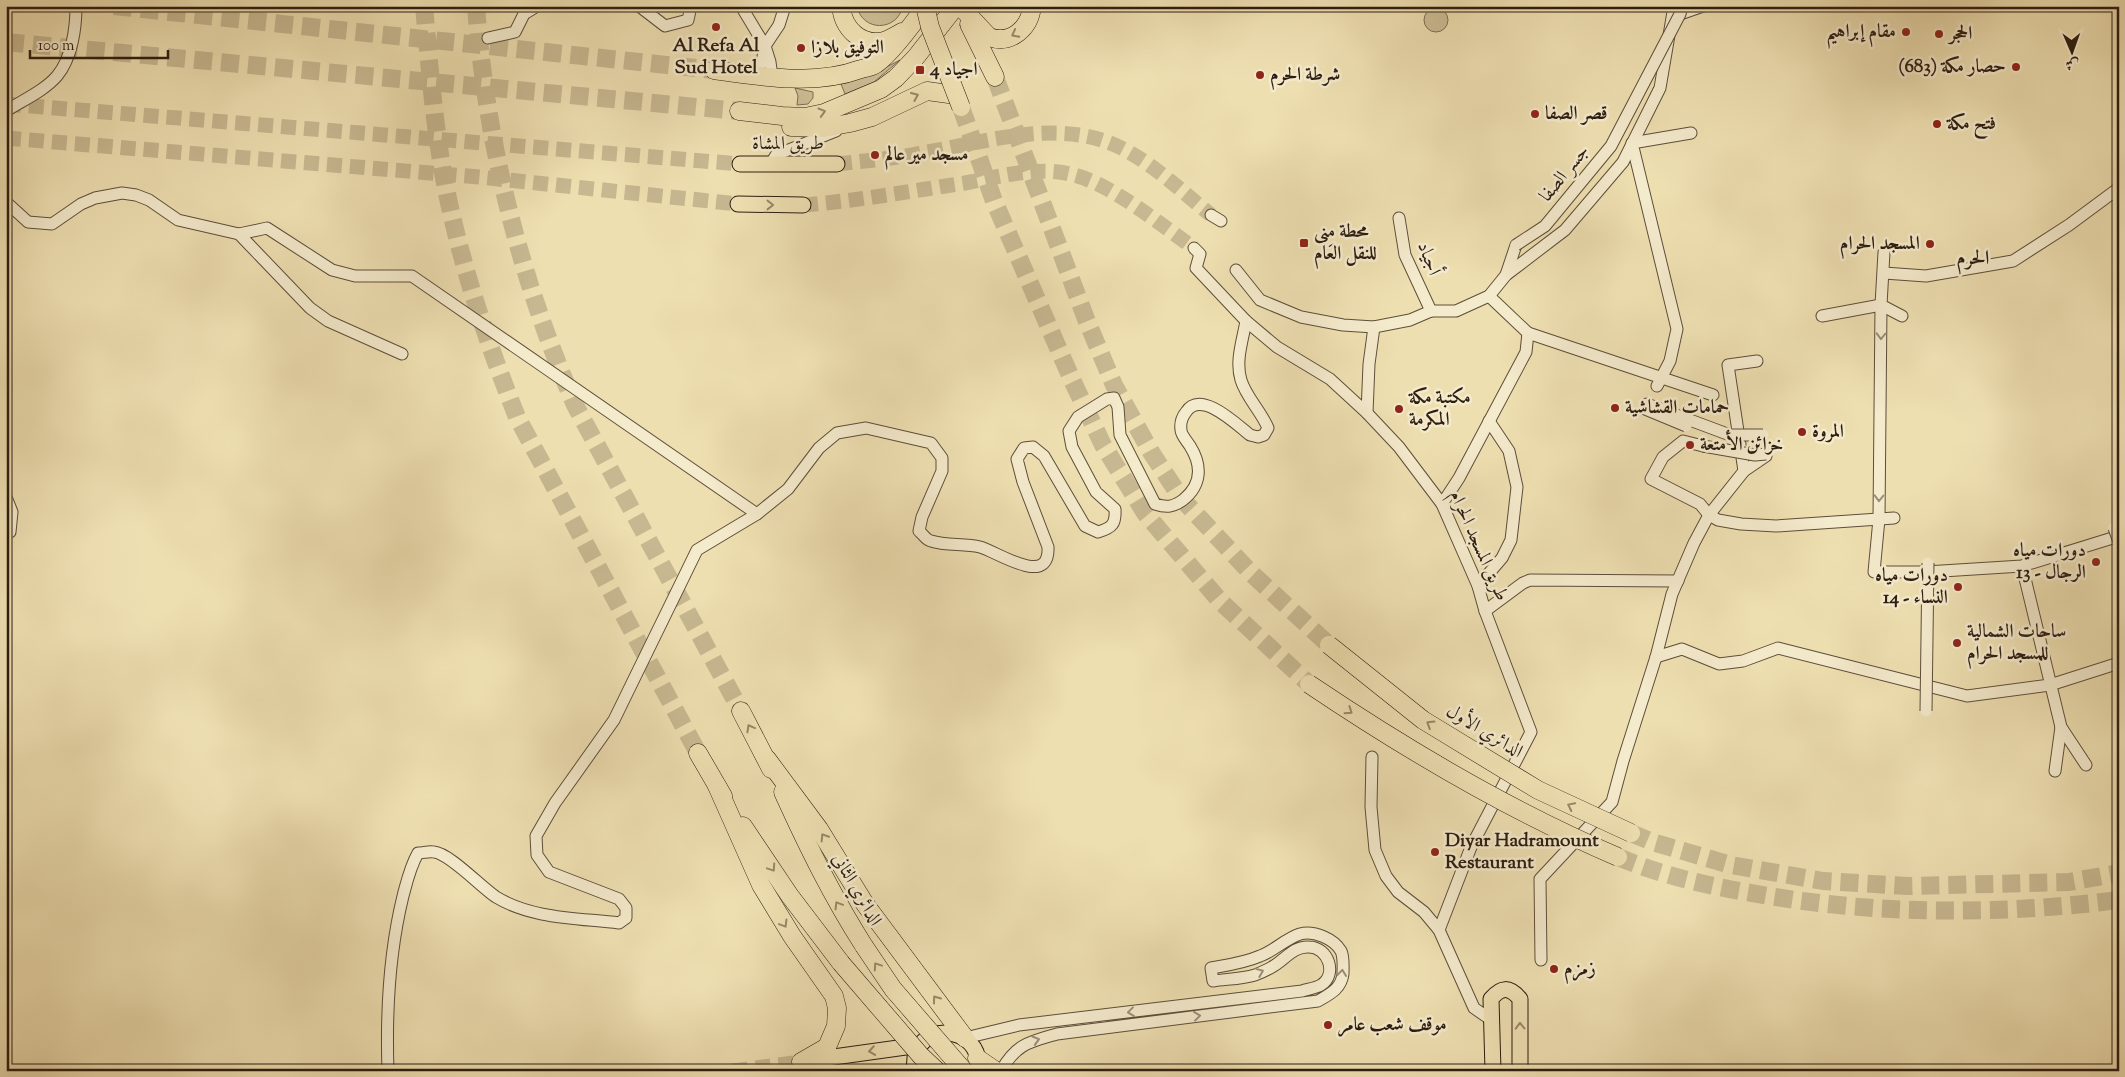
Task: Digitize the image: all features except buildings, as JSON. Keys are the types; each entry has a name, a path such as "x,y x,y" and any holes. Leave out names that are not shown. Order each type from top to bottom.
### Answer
{"highway":[{"path":"841,6 842,18 847,26 857,36 868,42 886,40 910,28"},
{"path":"920,6 930,27 959,101 927,91 878,115 823,128 757,123 739,111 805,117 824,112 880,89 896,78 916,57 956,6"},
{"path":"714,70 747,75 821,79 850,73 876,64 910,28 925,6"},
{"path":"925,6 930,27"},
{"path":"960,6 989,37 1006,39 1019,33 1026,26 1031,16 1032,6"},
{"path":"960,6 995,77"},
{"name":"الدائري الأول","path":"1329,645 1423,720 1538,790 1631,833"},
{"path":"1309,684 1378,730 1483,790 1559,832 1618,857"},
{"name":"الدائري الثاني","path":"741,711 767,759 837,905 893,989 964,1071"},
{"path":"698,753 717,786 790,896 841,964 921,1056 937,1071"},
{"path":"767,759 819,830 865,904 965,1038"},
{"path":"717,786 761,885 792,936 834,996 837,1008 836,1026 827,1046 801,1062"},
{"path":"977,1064 996,1071"}],"main road":[{"name":"طريق المشاة","path":"740,164 837,164"},
{"path":"738,204 803,205"},
{"path":"1493,1071 1490,1019 1491,999 1498,991 1506,989 1514,991 1520,999 1520,1071"},
{"path":"915,1071 916,1053 920,1045 927,1038 946,1032 965,1038 970,1044 977,1064"},
{"path":"801,1062 920,1045"}],"street":[{"path":"6,111 32,95 58,75 67,56 76,23 76,6"},
{"path":"488,38 515,32 524,14 537,6"},
{"path":"639,6 665,26 688,20 691,6"},
{"path":"742,6 765,46 772,77"},
{"path":"747,75 756,70 762,62 765,46 779,25 784,6"},
{"path":"1236,270 1260,300 1301,317 1343,325 1374,327 1410,320 1431,311 1456,310 1489,296 1506,276 1565,230 1623,162 1660,88 1679,9 1703,6"},
{"name":"جسر الصفا","path":"1506,276 1516,244 1545,226 1611,146 1679,9"},
{"path":"772,165 776,156 834,132 850,123"},
{"path":"1632,143 1690,133"},
{"path":"1632,143 1677,329 1670,361 1659,382"},
{"path":"1884,273 1926,276 2013,261 2069,225 2119,188"},
{"path":"6,202 28,222 52,224 81,204 95,198 122,193 136,194 149,200 178,220 239,234 267,228 332,270 355,276 412,276 757,514"},
{"path":"2061,216 2069,225"},
{"name":"أجياد","path":"1399,218 1405,255 1431,311"},
{"path":"239,234 310,308 328,322 402,354"},
{"name":"طريق المسجد الحرام","path":"1197,251 1196,268 1246,321 1277,347 1330,379 1399,447 1442,504 1478,586 1485,611 1531,732 1471,847 1439,930"},
{"path":"1884,252 1881,305 1878,519 1874,572 1926,572 2022,566 2116,532 2119,542"},
{"path":"1489,296 1528,333 1659,382 1713,395"},
{"path":"1822,316 1881,305 1902,316"},
{"path":"388,1071 387,1039 395,931 411,865 418,853 435,852 446,856 495,896 517,908 545,915 610,922 619,922 626,918 626,908 619,899 549,872 537,855 536,836 555,803 614,720 697,550 757,514 788,489 820,448 836,433 866,428 931,443 942,458 942,471 922,517 919,531 929,541 982,548 1017,565 1034,567 1044,563 1048,554 1048,547 1023,482 1017,459 1024,448 1033,447 1044,456 1085,526 1098,532 1110,529 1116,520 1115,510 1096,492 1072,447 1069,431 1078,417 1107,399 1114,398 1118,407 1120,435 1155,504 1165,508 1175,506 1190,495 1198,479 1200,467 1196,456 1180,431 1182,418 1188,408 1198,405 1212,406 1250,435 1258,437 1264,435 1268,428 1241,381 1239,370 1240,351 1246,321"},
{"path":"1367,414 1369,364 1374,327"},
{"path":"1442,504 1459,478 1526,352 1528,333"},
{"path":"1744,471 1728,365 1758,361"},
{"path":"1763,435 1730,435 1647,404 1645,409 1689,428 1683,441 1663,457 1652,479 1700,504 1709,515 1718,520 1776,526 1894,518"},
{"path":"1478,586 1502,558 1511,540 1517,487 1509,451 1489,422"},
{"path":"1541,960 1540,879 1612,802 1656,657 1672,594 1709,515 1744,471 1766,455 1755,455 1683,441"},
{"path":"6,497 12,512 10,532 6,534"},
{"path":"1926,711 1928,563"},
{"path":"2022,566 2060,727 2055,772"},
{"path":"1485,611 1514,592 1522,583 1530,580 1678,581"},
{"path":"1656,657 1682,649 1719,664 1744,661 1778,648 1968,696 2050,685 2119,663"},
{"path":"2060,727 2086,765"},
{"path":"1372,757 1371,807 1376,850 1386,876 1398,892 1424,912 1439,930 1474,1008 1490,1019"},
{"path":"965,1038 1020,1025 1302,991 1321,986 1328,978 1329,966 1327,956 1318,948 1308,946 1297,949 1273,967 1253,975 1212,981 1211,968 1241,963 1262,956 1287,940 1302,934 1315,934 1331,940 1341,952 1344,967 1342,980 1335,992 1318,1001 1057,1034 1023,1044 1011,1054 1001,1071"}],"shaded area":[{"path":"857,6 903,6 900,15 894,21 880,26 865,21 860,15"},
{"path":"1436,8 1444,12 1448,20 1444,28 1436,32 1428,28 1424,20 1428,12"},
{"path":"900,60 874,82 845,94 841,84 871,75"},
{"path":"795,88 813,92 813,98 808,104 797,105 798,96"}],"tunnel":[{"path":"114,6 714,70"},
{"path":"424,6 431,80 444,179 455,231 470,285 497,364 517,417 698,753"},
{"path":"476,6 481,57 497,159 522,260 555,357 575,405 741,711"},
{"path":"6,42 739,111"},
{"path":"995,77 1086,319 1114,385 1151,452 1181,498 1250,572 1329,645"},
{"path":"6,104 740,164"},
{"path":"961,107 994,201 1072,380 1103,445 1145,513 1220,601 1309,684"},
{"path":"837,164 906,156 991,140 1042,133 1092,137 1115,145 1141,159 1211,215"},
{"path":"6,138 479,177 738,204"},
{"path":"803,205 884,196 1017,173 1057,172 1085,179 1118,195 1194,248"},
{"path":"1631,833 1652,842 1731,865 1823,881 1908,886 2069,882 2119,873"},
{"path":"1618,857 1652,870 1704,884 1802,901 1847,906 1892,909 1983,910 2074,905 2119,900"},
{"path":"733,1071 801,1062"}],"place":[{"name":"Al Refa Al Sud Hotel","path":"716,27"},
{"name":"مقام إبراهيم","path":"1906,32"},
{"name":"الحجر","path":"1939,34"},
{"name":"التوفيق بلازا","path":"801,48"},
{"name":"حصار مكة (683)","path":"2016,67"},
{"name":"اجياد 4","path":"920,70"},
{"name":"شرطة الحرم","path":"1260,75"},
{"name":"قصر الصفا","path":"1535,114"},
{"name":"فتح مكة","path":"1937,124"},
{"name":"مسجد مير عالم","path":"875,155"},
{"name":"محطة مِنى للنقل العام","path":"1304,243"},
{"name":"المسجد الحرام","path":"1930,244"},
{"name":"حمامات القشاشية","path":"1615,408"},
{"name":"مكتبة مكة المكرمة","path":"1399,409"},
{"name":"المروة","path":"1802,432"},
{"name":"خزائن الأمتعة","path":"1690,445"},
{"name":"دورات مياه الرجال - 13","path":"2096,562"},
{"name":"دورات مياه النساء - 14","path":"1958,587"},
{"name":"ساحات الشمالية للمسجد الحرام","path":"1957,643"},
{"name":"Diyar Hadramount Restaurant","path":"1435,852"},
{"name":"زمزم","path":"1554,969"},
{"name":"موقف شعب عامر","path":"1328,1025"}],"district":[{"name":"الحرم","path":"1973,259"}]}
